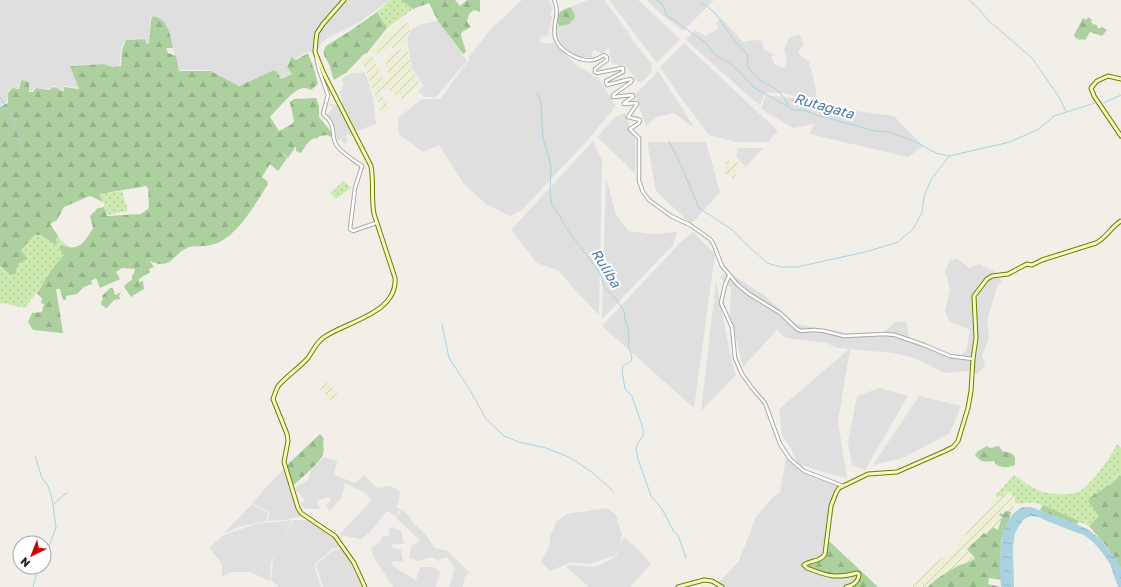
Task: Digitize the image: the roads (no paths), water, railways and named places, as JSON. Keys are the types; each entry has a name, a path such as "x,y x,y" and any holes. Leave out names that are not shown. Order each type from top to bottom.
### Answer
{"main road":[{"path":"344,0 323,24 317,34 316,55 324,74 371,166 373,176 372,206 376,223 395,278 395,287 393,294 388,300 368,316 323,338 306,359 278,386 273,399 287,434 288,442 284,462 298,508 301,513 335,536 354,563 365,587"},
{"path":"1121,79 1108,76 1097,81 1091,88 1094,96 1121,136"},
{"path":"846,587 856,582 859,578 859,574 857,573 833,577 807,568 804,565 806,563 822,559 825,554 831,506 836,493 843,486 868,474 897,472 934,457 955,445 960,435 969,403 976,331 974,296 987,279 992,276 1008,274 1027,264 1032,265 1042,260 1096,243 1121,221"},
{"path":"678,587 701,580 707,580 712,581 722,587"}],"street":[{"path":"554,0 558,10 556,16 555,34 556,39 562,47 574,57 592,60 604,55 606,56 606,60 595,69 595,72 597,73 623,68 623,72 606,81 607,85 630,79 632,80 613,96 633,95 633,97 626,100 624,104 637,104 628,117 640,120 639,123 630,128 639,138 639,182 643,192 653,203 666,213 690,225 710,239 715,246 722,266 729,276 742,289 780,313 801,331 814,330 844,336 890,334 924,345 950,356 973,359"},
{"path":"316,55 319,70 328,95 323,114 333,124 337,145 362,166 355,188 350,230 376,223"},
{"path":"729,276 725,285 721,303 733,329 735,358 742,374 765,403 780,444 790,459 804,471 843,486"}],"water":[{"path":"1023,507 1031,507 1089,530 1100,539 1118,561 1121,569 1121,587 1118,587 1110,564 1093,542 1084,535 1038,517 1031,516 1024,519 1015,533 1013,547 1014,587 1001,587 1000,554 1004,531 1008,521"}],"waterway":[{"name":"Rutagata","path":"656,0 662,4 668,17 706,43 718,57 727,61 740,72 753,87 794,110 804,110 816,115 875,131 888,132 914,141 936,153 949,156"},
{"path":"969,0 988,20 1032,58 1059,97 1066,111"},
{"path":"701,2 715,13 735,41 746,53 748,57 747,66 754,75 777,90 788,105"},
{"name":"Ruliba","path":"538,94 541,103 543,139 551,167 550,192 552,205 566,228 599,272 602,278 603,286 616,299 624,311 628,328 628,345 632,357 631,361 623,366 622,371 625,389 632,396 643,428 643,436 636,449 638,459 651,496 662,509 674,532 678,535 686,558"},
{"path":"1104,103 1121,95"},
{"path":"0,97 12,117 23,149"},
{"path":"669,141 699,208 734,231 767,263 781,267 797,267 865,252 898,242 913,229 922,213 924,196 931,180 949,156 1010,142 1039,129 1054,116 1095,103"},
{"path":"442,324 449,358 470,390 486,419 504,436 519,442 546,448 571,458 593,473 613,491"},
{"path":"35,456 42,478 48,486 52,498 56,527 52,538"},
{"path":"54,504 67,493"},
{"path":"33,587 36,575"}]}
